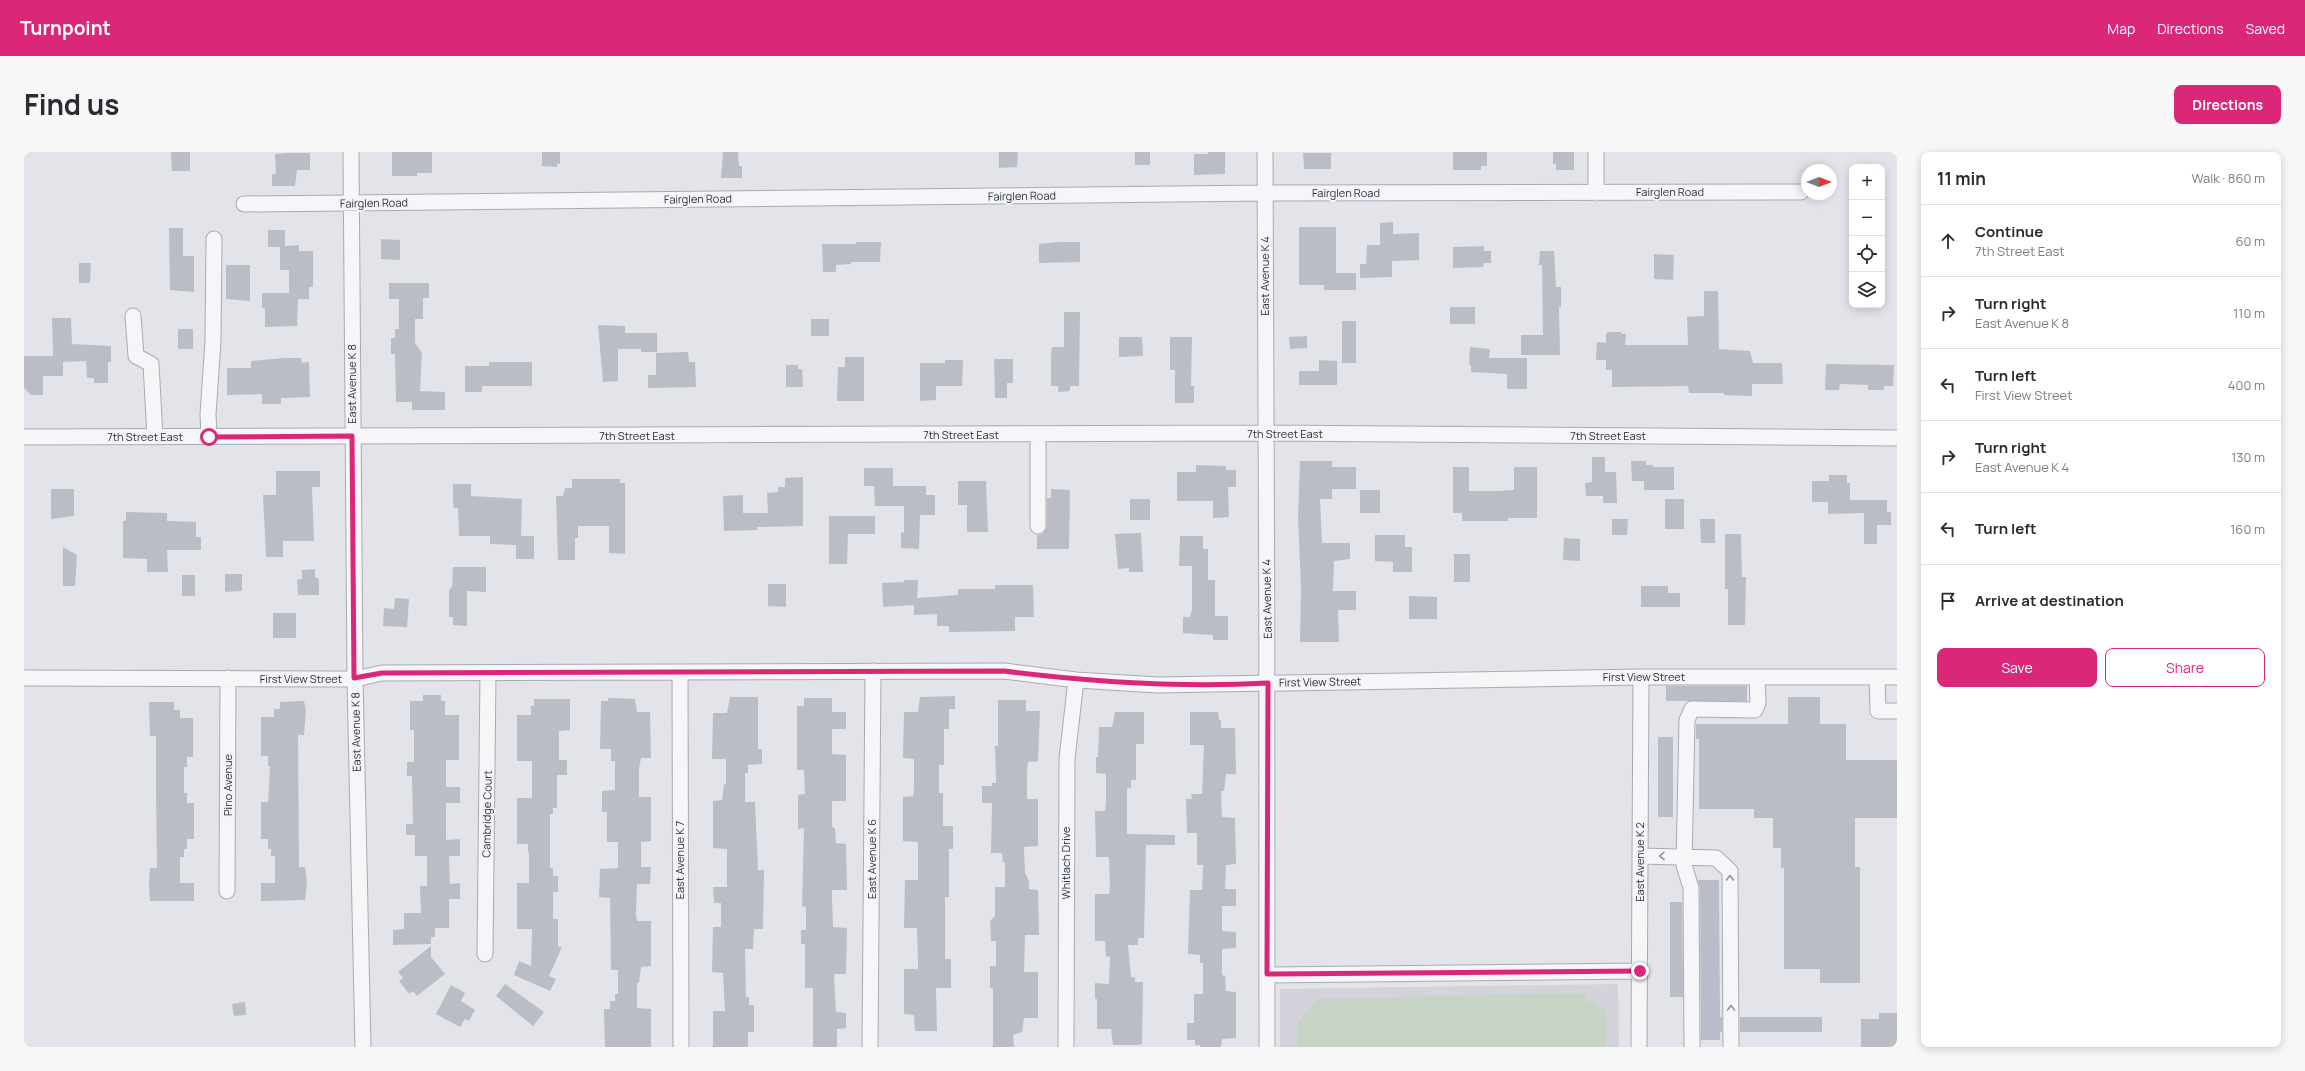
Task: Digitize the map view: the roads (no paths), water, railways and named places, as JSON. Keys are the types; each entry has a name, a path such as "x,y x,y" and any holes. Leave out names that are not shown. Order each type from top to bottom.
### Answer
{"street":[{"name":"East Avenue K 8","path":"350,152 354,678 363,1047"},
{"name":"East Avenue K 4","path":"1265,152 1265,434 1268,683 1267,1047"},
{"path":"1596,152 1596,193"},
{"name":"Fairglen Road","path":"244,204 1265,193 1801,192"},
{"path":"209,437 208,414 213,341 214,238"},
{"path":"133,316 136,356 151,364 155,437"},
{"name":"7th Street East","path":"24,437 1265,434 1897,438"},
{"path":"1038,435 1038,526"},
{"name":"First View Street","path":"24,678 354,678 382,673 1004,671 1076,680 1158,684 1641,677 1897,677"},
{"name":"East Avenue K 6","path":"870,1047 873,672"},
{"name":"Cambridge Court","path":"485,954 488,673"},
{"name":"East Avenue K 7","path":"680,673 681,1047"},
{"name":"East Avenue K 2","path":"1639,1047 1641,677"},
{"path":"1692,1047 1691,888 1684,865 1687,720 1692,709 1754,710 1758,703 1757,677"},
{"path":"1877,677 1878,711 1897,711"},
{"name":"Pino Avenue","path":"227,891 228,678"},
{"name":"Whitlach Drive","path":"1066,1047 1066,759 1076,680"},
{"path":"1640,856 1684,855 1716,858 1730,871 1731,1047"},
{"path":"1267,974 1640,971"}]}
